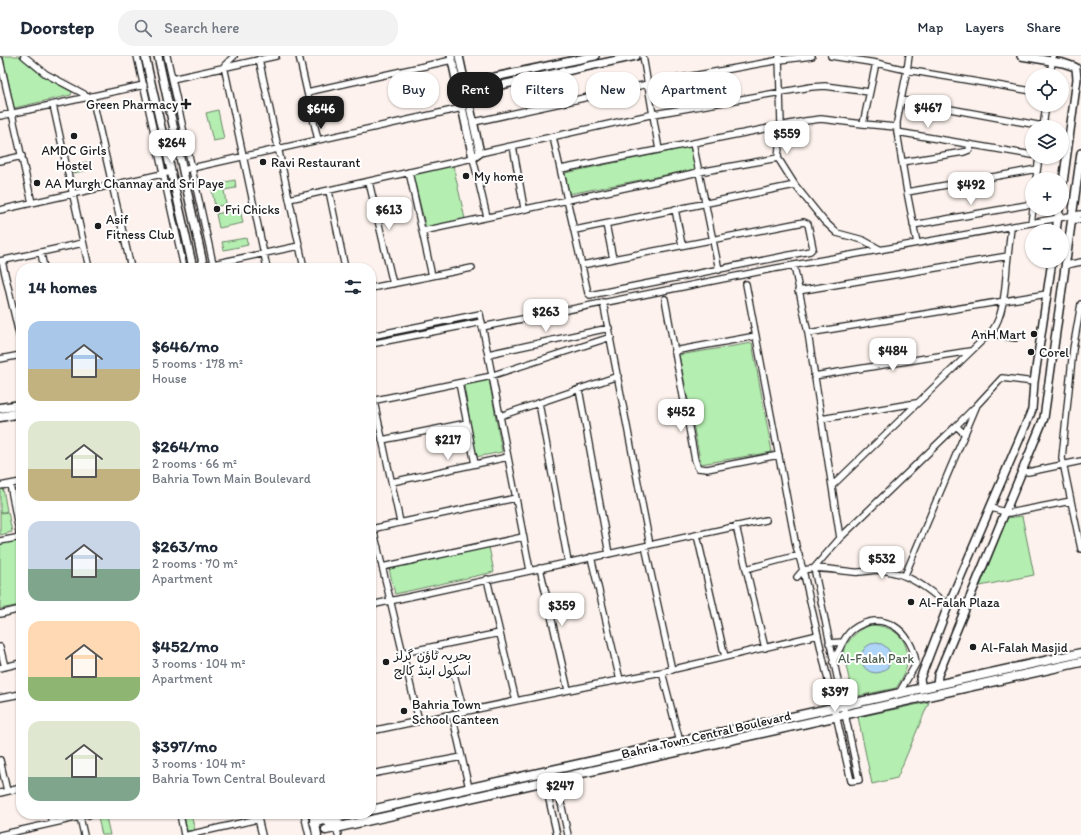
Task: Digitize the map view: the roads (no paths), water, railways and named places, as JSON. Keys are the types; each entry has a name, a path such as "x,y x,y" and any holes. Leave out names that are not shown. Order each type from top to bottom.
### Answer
{"main road":[{"path":"0,408 16,405"},
{"path":"0,417 16,414"},
{"name":"Bahria Town Central Boulevard","path":"376,809 1081,653"},
{"name":"Bahria Town Central Boulevard","path":"376,819 1081,662"},
{"path":"313,819 317,835"},
{"path":"324,819 327,833"},
{"path":"325,819 334,826 364,820 366,821"},
{"name":"Bahria Town Central Boulevard","path":"327,833 375,819"}],"street":[{"path":"24,56 46,74 89,97 129,263"},
{"path":"137,56 183,263"},
{"path":"146,56 192,263"},
{"path":"158,56 203,263"},
{"path":"166,56 212,263"},
{"path":"224,66 234,56"},
{"path":"172,79 224,66 276,56"},
{"path":"299,56 318,140"},
{"path":"459,56 463,72"},
{"path":"503,75 595,56"},
{"path":"503,84 613,58 636,56"},
{"path":"474,122 648,84 643,56"},
{"path":"709,72 780,58 812,56"},
{"path":"831,56 1025,91"},
{"path":"909,56 897,129 917,243"},
{"path":"1021,56 1052,59 1077,69"},
{"path":"1064,172 1077,79 1077,69 1070,56"},
{"path":"307,92 451,58 454,72"},
{"path":"780,58 780,125 778,158 795,185 824,221 837,233 863,240 881,250"},
{"path":"0,60 1,74 13,113 32,203"},
{"path":"259,60 303,263"},
{"path":"863,124 876,63"},
{"path":"224,66 267,263"},
{"path":"0,116 144,85"},
{"path":"289,199 473,158 480,153 654,114 780,92 825,86 869,92"},
{"path":"901,100 1025,123"},
{"path":"53,105 88,263"},
{"path":"183,170 462,108 487,217"},
{"path":"469,108 474,122 480,153"},
{"path":"653,108 659,150"},
{"path":"561,170 821,118 897,129 970,146 1025,154"},
{"path":"553,137 588,292 593,295 812,251 808,224 804,222 582,265"},
{"path":"693,143 719,270"},
{"path":"513,146 524,208"},
{"path":"902,162 964,152 969,150 970,146"},
{"path":"1069,241 1072,217 1078,204 1081,153"},
{"path":"0,161 22,156"},
{"path":"423,231 524,208 699,172 778,158"},
{"path":"1037,172 1038,164"},
{"path":"907,192 1037,169"},
{"path":"0,210 171,172"},
{"path":"409,172 432,276"},
{"path":"368,182 393,284"},
{"path":"575,230 795,185"},
{"path":"329,191 344,263"},
{"path":"913,225 1025,205"},
{"path":"675,209 682,245"},
{"path":"376,343 482,325 917,243 1072,217 1081,214"},
{"path":"1030,223 1032,216"},
{"path":"1057,224 1058,216"},
{"path":"1072,217 1081,220"},
{"path":"606,224 613,259"},
{"path":"833,485 992,331 997,324 1002,301 1011,227"},
{"path":"16,322 1,261 83,243"},
{"path":"225,263 299,246"},
{"path":"40,253 43,263"},
{"path":"798,291 1008,256"},
{"path":"1069,264 1081,262"},
{"path":"794,266 808,333 833,485 840,538"},
{"path":"376,287 472,268"},
{"path":"920,679 948,606 1032,410 1034,382 1051,268"},
{"path":"937,685 938,675 1044,418 1066,268"},
{"path":"746,284 799,555 818,635 838,706 851,781 859,780 840,716"},
{"path":"808,333 1047,294"},
{"path":"665,299 695,460 698,468 707,469 779,455"},
{"path":"603,302 672,670"},
{"path":"1081,304 1073,349 1063,465 1081,549"},
{"path":"376,335 480,314 530,570"},
{"path":"488,354 609,328"},
{"path":"992,331 998,335 1015,338"},
{"path":"674,351 756,336"},
{"path":"376,400 492,375 610,337"},
{"path":"814,376 970,351"},
{"path":"0,359 16,356"},
{"path":"500,416 618,376"},
{"path":"814,568 840,538 956,426 1002,378 1034,382"},
{"path":"459,383 474,464"},
{"path":"579,389 609,554"},
{"path":"539,403 568,562"},
{"path":"821,419 916,403"},
{"path":"904,575 977,405"},
{"path":"376,417 400,522"},
{"path":"382,440 467,423"},
{"path":"956,426 965,434"},
{"path":"392,482 508,457"},
{"path":"1022,470 1028,472 1081,461"},
{"path":"0,486 16,483"},
{"path":"10,484 16,516"},
{"path":"376,528 516,498"},
{"path":"991,508 1010,513 1070,501"},
{"path":"376,604 766,520"},
{"path":"736,526 765,648"},
{"path":"697,535 725,657"},
{"path":"382,567 523,536"},
{"path":"0,541 16,538"},
{"path":"376,541 419,721"},
{"path":"746,569 799,555"},
{"path":"591,557 620,680"},
{"path":"540,568 568,690"},
{"path":"797,578 803,570 814,568 856,572 879,570 904,575 922,584 948,606"},
{"path":"814,568 833,662 838,706"},
{"path":"487,580 516,701"},
{"path":"0,614 16,610"},
{"path":"833,662 846,636 861,625 876,622 890,624 907,636 912,644 922,689"},
{"path":"402,653 500,633"},
{"path":"376,730 672,670 818,635"},
{"path":"829,643 843,642"},
{"path":"0,646 2,667 16,664"},
{"path":"899,694 916,664"},
{"path":"662,672 680,742"},
{"path":"454,674 464,712"},
{"path":"0,698 16,695"},
{"path":"452,714 469,788"},
{"path":"376,773 462,756"},
{"path":"0,760 7,791"},
{"path":"556,780 568,835"},
{"path":"545,782 557,835"},
{"path":"0,793 16,789"},
{"path":"51,819 52,823"},
{"path":"0,835 71,819"},
{"path":"80,819 84,835"},
{"path":"181,819 184,835"},
{"path":"188,835 220,828 248,819"},
{"path":"259,819 262,835"},
{"path":"305,819 309,835"},
{"path":"220,828 221,835"}],"water":[{"path":"876,643 887,647 891,658 887,669 876,673 865,669 861,658 865,647"}],"place":[{"name":"Green Pharmacy","path":"186,104"},
{"name":"AMDC Girls Hostel","path":"74,136"},
{"name":"Ravi Restaurant","path":"263,162"},
{"name":"My home","path":"466,176"},
{"name":"AA Murgh Channay and Sri Paye","path":"37,183"},
{"name":"Fri Chicks","path":"217,209"},
{"name":"Asif Fitness Club","path":"98,226"},
{"name":"AnH Mart","path":"1034,334"},
{"name":"Corel","path":"1031,352"},
{"name":"Al-Falah Plaza","path":"911,602"},
{"name":"Al-Falah Masjid","path":"973,647"},
{"name":"بحریہ ٹاؤن گرلز اسکول اینڈ کالج","path":"386,662"},
{"name":"Bahria Town School Canteen","path":"404,711"}],"park label":[{"name":"Al-Falah Park","path":"876,658"}]}
